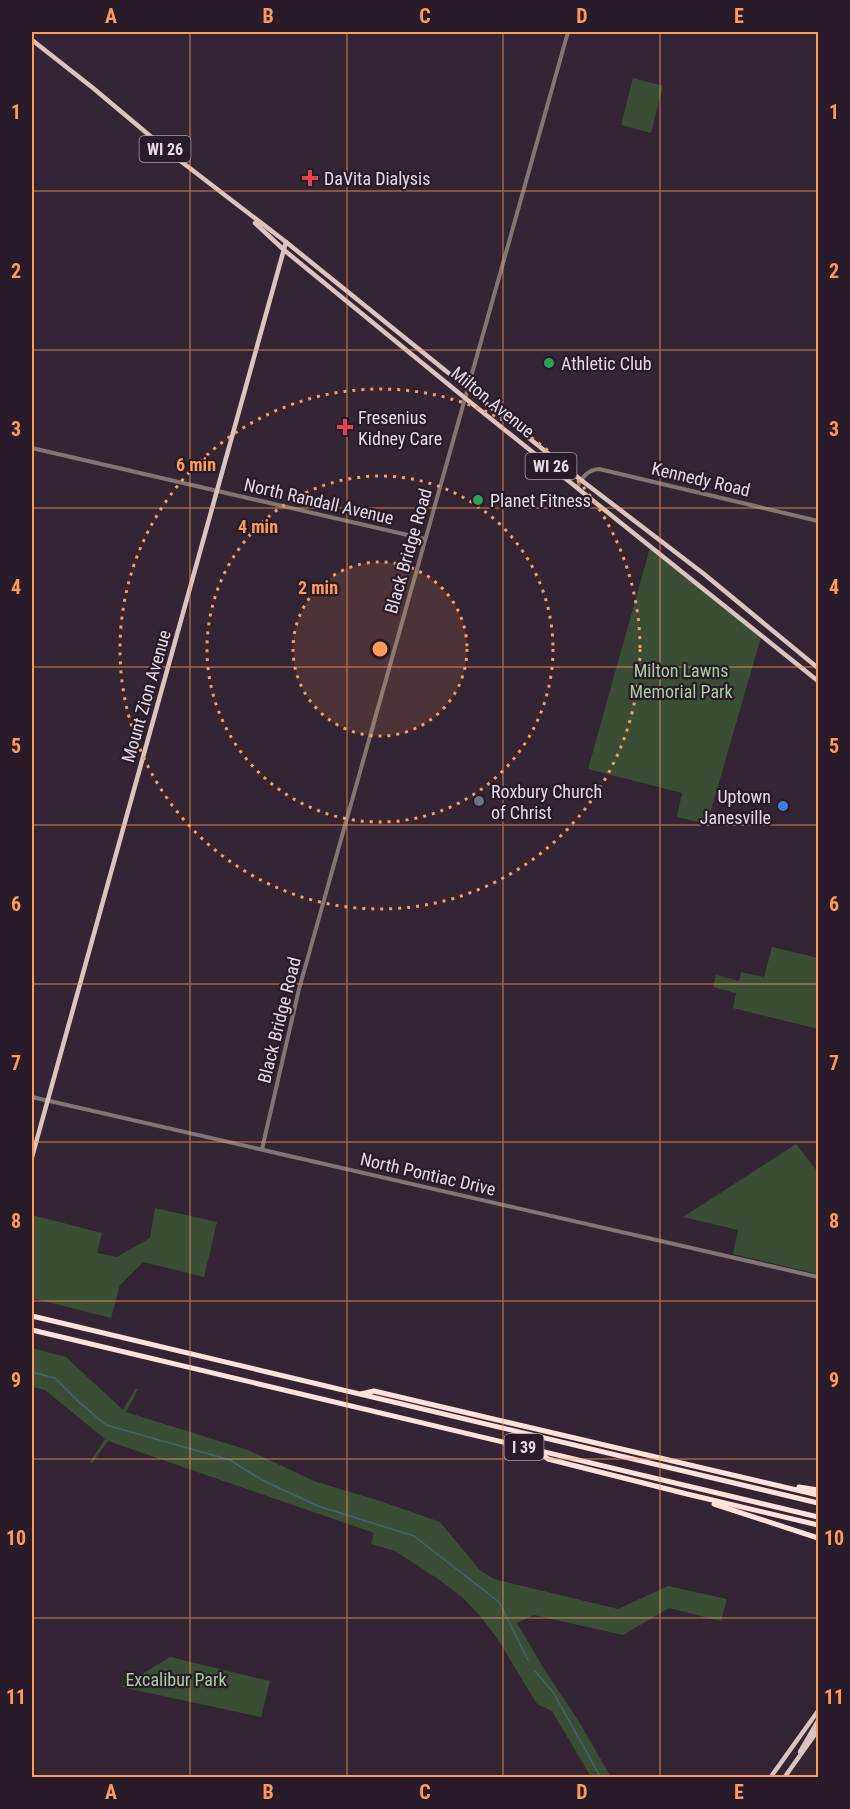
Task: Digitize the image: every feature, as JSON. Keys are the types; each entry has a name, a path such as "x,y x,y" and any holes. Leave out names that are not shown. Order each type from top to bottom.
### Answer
{"highway":[{"name":"I 39","path":"32,1316 819,1503"},
{"name":"I 39","path":"32,1330 819,1517"},
{"path":"359,1394 374,1391 819,1495"},
{"path":"536,1450 548,1459 819,1525"},
{"path":"753,1480 759,1479 819,1490"},
{"path":"687,1494 819,1538"}],"main road":[{"name":"Milton Avenue","path":"32,40 819,668"},
{"name":"Milton Avenue","path":"239,207 284,250 362,314 819,681"},
{"name":"Mount Zion Avenue","path":"32,1157 286,242"},
{"path":"362,314 376,316"},
{"path":"770,1778 819,1711"},
{"path":"795,1762 807,1737 819,1721"},
{"path":"784,1778 819,1732"}],"street":[{"name":"Black Bridge Road","path":"262,1149 299,989 568,32"},
{"name":"North Randall Avenue","path":"32,448 425,539"},
{"name":"Kennedy Road","path":"581,480 591,470 599,468 819,521"},
{"path":"577,487 581,480"},
{"name":"North Pontiac Drive","path":"32,1097 819,1277"}],"green space":[{"path":"633,78 663,86 651,133 621,125"},
{"name":"Milton Lawns Memorial Park","path":"650,548 761,637 707,824 677,817 682,793 588,769"},
{"path":"772,947 818,958 818,1029 733,1008 736,993 713,987 716,975 739,981 741,972 764,977"},
{"path":"796,1144 818,1172 818,1274 733,1254 738,1230 683,1217"},
{"path":"155,1208 217,1222 204,1277 143,1262 120,1285 111,1318 32,1298 32,1215 102,1233 97,1253 117,1257 150,1238"},
{"path":"32,1348 66,1357 123,1410 135,1389 138,1389 126,1412 248,1450 314,1481 440,1522 480,1570 494,1579 618,1609 668,1586 727,1599 721,1621 669,1608 623,1635 534,1615 517,1623 611,1777 591,1777 552,1711 537,1704 497,1638 463,1598 395,1551 371,1544 374,1533 108,1441 92,1463 90,1462 105,1439 45,1390 32,1387"},
{"name":"Excalibur Park","path":"170,1657 270,1681 261,1717 121,1687"}],"waterway":[{"path":"32,1372 55,1378 106,1425 230,1460 262,1480 318,1506 414,1536 499,1602 528,1660"},
{"path":"535,1671 553,1692 601,1778"}],"place":[{"name":"DaVita Dialysis","path":"310,178"},
{"name":"Athletic Club","path":"549,363"},
{"name":"Fresenius Kidney Care","path":"345,427"},
{"name":"Planet Fitness","path":"478,500"},
{"name":"Roxbury Church of Christ","path":"479,801"},
{"name":"Uptown Janesville","path":"783,806"}]}
